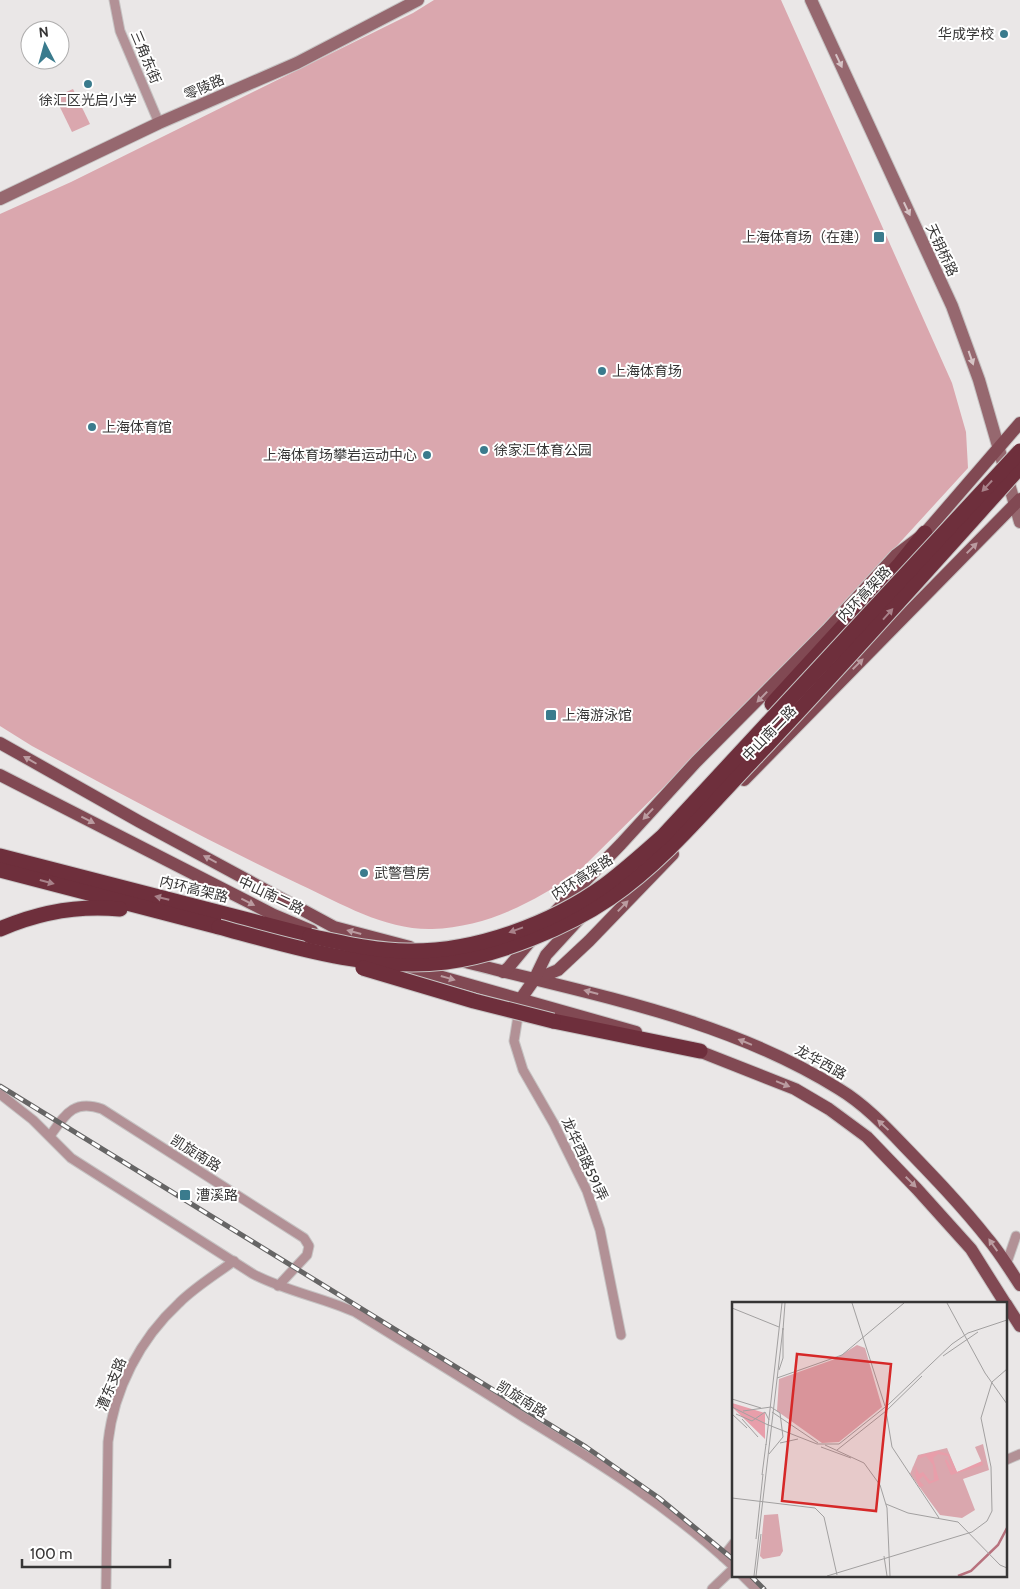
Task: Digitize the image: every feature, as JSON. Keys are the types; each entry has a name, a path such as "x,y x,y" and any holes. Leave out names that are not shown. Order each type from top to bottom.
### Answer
{"highway":[{"name":"内环高架路","path":"0,856 344,944 409,951 439,950 467,946 493,939 530,925 575,904 604,885 663,836 1020,451"},
{"path":"0,870 307,950 372,963 402,965 448,961 495,951 534,936 578,917 610,898 673,844 819,691 1020,468"},
{"path":"714,781 723,760 900,564 925,533"},
{"path":"0,929 26,918 78,908 99,907 169,914"},
{"path":"307,950 474,1001 553,1021 700,1051"}],"main road":[{"name":"中山南二路","path":"503,972 554,913 621,844 696,762 821,636 896,555 925,533 946,511 1020,423"},
{"name":"中山南二路","path":"0,743 140,822 334,927 534,980 558,970 589,941 791,731 1018,502"},
{"name":"中山南二路","path":"0,775 274,915 377,958 520,1000 534,980 546,955 674,814 910,564 925,533"},
{"name":"龙华西路","path":"534,980 583,990 688,1019 759,1048 804,1069 841,1090 882,1123 934,1177 989,1240 1020,1286"},
{"path":"520,1000 578,1014 700,1051 795,1089 829,1109 867,1137 917,1189 970,1249 1005,1302"},
{"path":"1008,1307 1020,1326"}],"street":[{"name":"三角东街","path":"114,0 120,31 159,123"},
{"name":"零陵路","path":"0,199 159,123 297,63 418,0"},
{"name":"天钥桥路","path":"811,0 952,306 979,380 1018,502 1020,522"},
{"name":"龙华西路591弄","path":"520,1000 514,1042 522,1070 554,1124 587,1191 600,1230 621,1335"},
{"name":"凯旋南路","path":"0,1094 33,1120 71,1158 253,1274 278,1286 341,1306 363,1318 618,1476 669,1512 732,1566"},
{"name":"凯旋南路","path":"50,1136 64,1116 75,1107 93,1106 102,1109 304,1238 309,1246 307,1255 278,1286"},
{"path":"1006,1265 1016,1236"},
{"name":"漕东支路","path":"106,1589 108,1442 111,1419 118,1394 130,1367 158,1325 193,1290 234,1261"},
{"path":"1008,1459 1020,1454"},
{"path":"723,1557 732,1546"},
{"path":"712,1589 732,1570"},
{"path":"743,1576 756,1589"}],"shaded area":[{"name":"徐家汇体育公园","path":"434,0 781,0 952,383 966,432 968,468 797,655 578,872 527,903 509,911 472,923 432,929 415,928 381,921 348,908 166,817 32,746 0,726 0,214 71,182 413,13"},
{"path":"73,89 90,124 72,132 55,97"}],"railway":[{"path":"0,1086 586,1447 659,1498 732,1558"},
{"path":"751,1576 764,1589"}],"place":[{"name":"华成学校","path":"1004,34"},
{"name":"徐汇区光启小学","path":"88,84"},
{"name":"上海体育场（在建）","path":"879,237"},
{"name":"上海体育场","path":"602,371"},
{"name":"上海体育馆","path":"92,427"},
{"name":"徐家汇体育公园","path":"484,450"},
{"name":"上海体育场攀岩运动中心","path":"427,455"},
{"name":"上海游泳馆","path":"551,715"},
{"name":"武警营房","path":"364,873"},
{"name":"漕溪路","path":"185,1195"}]}
